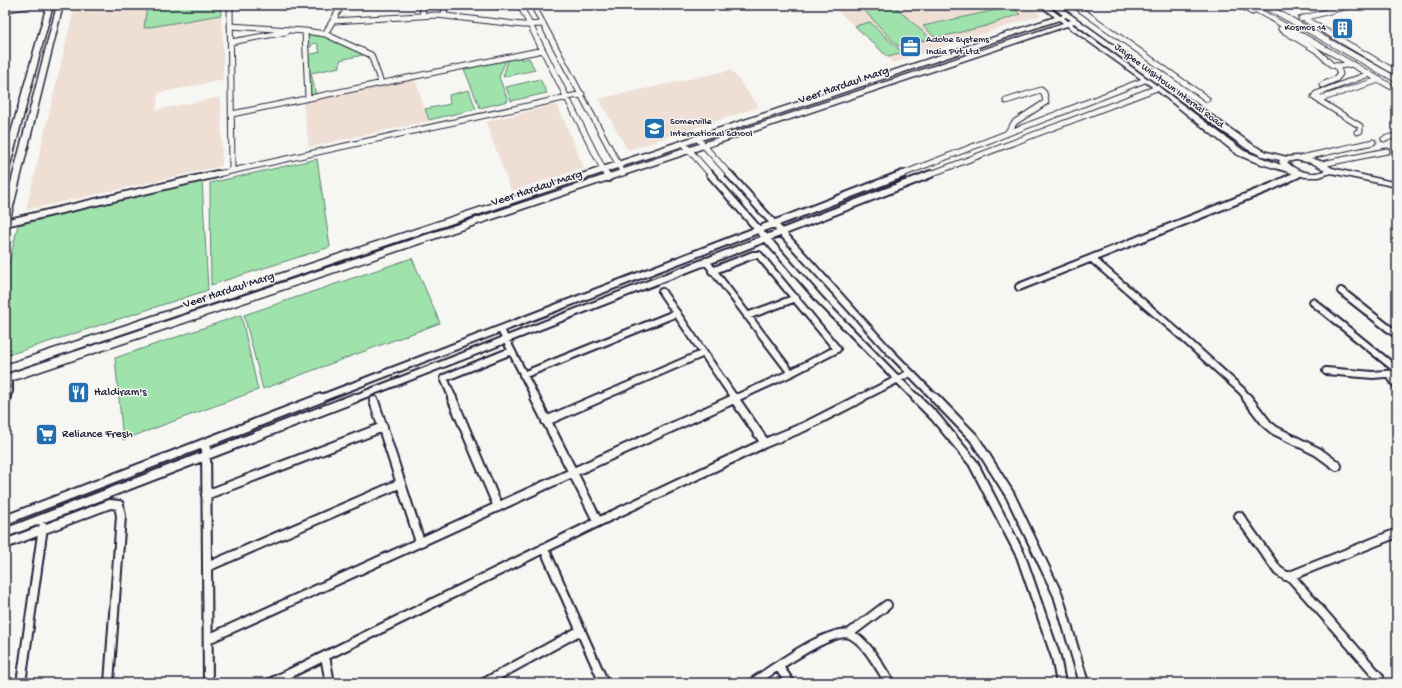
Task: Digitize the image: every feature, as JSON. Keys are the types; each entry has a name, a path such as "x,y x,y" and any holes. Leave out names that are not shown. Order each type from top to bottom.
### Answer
{"main road":[{"path":"5,169 50,5"},
{"path":"5,223 60,5"}],"street":[{"path":"5,10 31,5"},
{"path":"230,5 232,170"},
{"path":"325,34 342,5"},
{"path":"422,5 423,15"},
{"path":"444,15 445,5"},
{"path":"520,5 608,178"},
{"path":"534,5 542,24 582,94 621,169"},
{"name":"Jaypee Wishtown Internal Road","path":"1042,5 1068,20 1250,147 1265,154 1286,158 1301,158 1373,142"},
{"name":"Jaypee Wishtown Internal Road","path":"1053,5 1068,20 1241,153 1260,161 1299,173 1320,176 1327,174 1330,170 1322,164 1301,158"},
{"path":"1074,5 1207,99"},
{"path":"1240,5 1316,50 1329,62 1337,66 1352,64"},
{"path":"1248,5 1397,90"},
{"path":"1264,5 1397,80"},
{"path":"1294,22 1303,18 1351,5"},
{"path":"333,22 423,15 444,15 530,25 542,24"},
{"path":"1303,18 1397,73"},
{"name":"Veer Hardaul Marg","path":"7,378 608,178 621,169 698,139 1068,20"},
{"name":"Veer Hardaul Marg","path":"5,369 604,170 621,169 691,151 1068,20"},
{"path":"230,26 296,30 325,34 371,55 381,83"},
{"path":"231,42 296,30"},
{"path":"305,31 308,98"},
{"path":"232,114 543,50"},
{"path":"1322,85 1340,74 1337,66"},
{"path":"1314,97 1316,94 1369,74"},
{"path":"5,520 501,330 1145,80"},
{"path":"1314,97 1323,98 1379,80"},
{"path":"5,533 506,340 983,153 1157,88"},
{"path":"1006,101 1023,95 1026,92 1048,89"},
{"path":"1007,133 1015,122 1044,105 1045,98 1041,90"},
{"path":"5,223 232,170 582,94"},
{"path":"1314,97 1357,124 1361,128 1357,132"},
{"path":"1384,139 1397,135"},
{"path":"698,139 910,373 974,438 1010,494 1058,595 1084,683"},
{"path":"684,144 820,300 935,417 973,463 1021,556 1056,657 1061,683"},
{"name":"Jaypee Wishtown Internal Road","path":"1322,164 1387,151"},
{"path":"1286,158 1283,162 1291,170"},
{"path":"1330,170 1397,185"},
{"path":"1019,287 1271,187 1299,173"},
{"path":"208,639 791,373 833,352 836,349 835,345 759,255 753,254 712,271"},
{"path":"1092,259 1177,332 1242,391 1267,424 1274,430 1318,452 1337,466"},
{"path":"706,261 712,271 791,373"},
{"path":"1341,291 1397,335"},
{"path":"662,292 765,443"},
{"path":"747,316 796,298"},
{"path":"1313,302 1397,370"},
{"path":"523,375 677,313"},
{"path":"501,330 598,522"},
{"path":"498,507 444,378 511,350"},
{"path":"546,420 704,353"},
{"path":"1326,371 1359,375 1397,373"},
{"path":"270,683 598,522 765,443 804,427 910,373"},
{"path":"1389,374 1397,386"},
{"path":"5,400 9,390 7,378"},
{"path":"374,401 420,542"},
{"path":"206,495 383,427"},
{"path":"206,443 208,683"},
{"path":"207,567 401,482"},
{"path":"5,544 110,504 119,505 121,509 109,683"},
{"path":"1239,516 1278,571 1286,576 1290,576 1397,533"},
{"path":"22,683 44,518"},
{"path":"544,548 604,683"},
{"path":"1290,576 1379,677"},
{"path":"752,683 824,638 836,633 850,633 887,605"},
{"path":"484,683 581,630"},
{"path":"850,633 862,643 890,683"},
{"path":"325,656 330,683"},
{"path":"779,667 790,683"}],"shaded area":[{"path":"75,5 147,5 145,28 221,15 223,37 223,80 158,93 156,110 221,97 222,166 26,210"},
{"name":"Adobe Systems India Pvt Ltd","path":"832,5 1026,5 1041,15 893,63"},
{"name":"Somerville International School","path":"731,70 759,107 628,150 599,99"},
{"path":"415,78 428,121 309,147 303,101"},
{"path":"557,104 584,168 511,191 486,122"}],"green space":[{"path":"147,5 220,5 221,15 144,28"},
{"path":"859,5 893,5 931,39 898,46"},
{"path":"1002,5 1011,5 1020,14 986,26 936,38 923,26 1005,8"},
{"path":"870,22 903,53 888,57 855,26"},
{"path":"307,32 324,35 367,54 340,60 340,67 311,73 316,95 309,96 308,55 320,52 317,43 312,44 311,47 308,47"},
{"path":"521,57 522,60 529,58 535,70 503,77 508,60"},
{"path":"506,60 499,77 508,101 480,108 464,69"},
{"path":"540,79 547,93 511,101 506,87"},
{"path":"469,90 476,109 429,120 425,109 450,104 449,95"},
{"path":"317,159 330,247 211,285 210,183"},
{"path":"202,181 208,290 5,356 5,281 18,225"},
{"path":"412,258 440,323 263,389 244,315"},
{"path":"241,315 258,390 123,440 115,358"}],"tunnel":[{"path":"1373,142 1384,139"},
{"path":"1387,151 1397,149"}],"place":[{"name":"Kosmos 14","path":"1342,28"},
{"name":"Adobe Systems India Pvt Ltd","path":"910,46"},
{"name":"Somerville International School","path":"654,128"},
{"name":"Haldiram's","path":"79,393"},
{"name":"Reliance Fresh","path":"47,435"}]}
